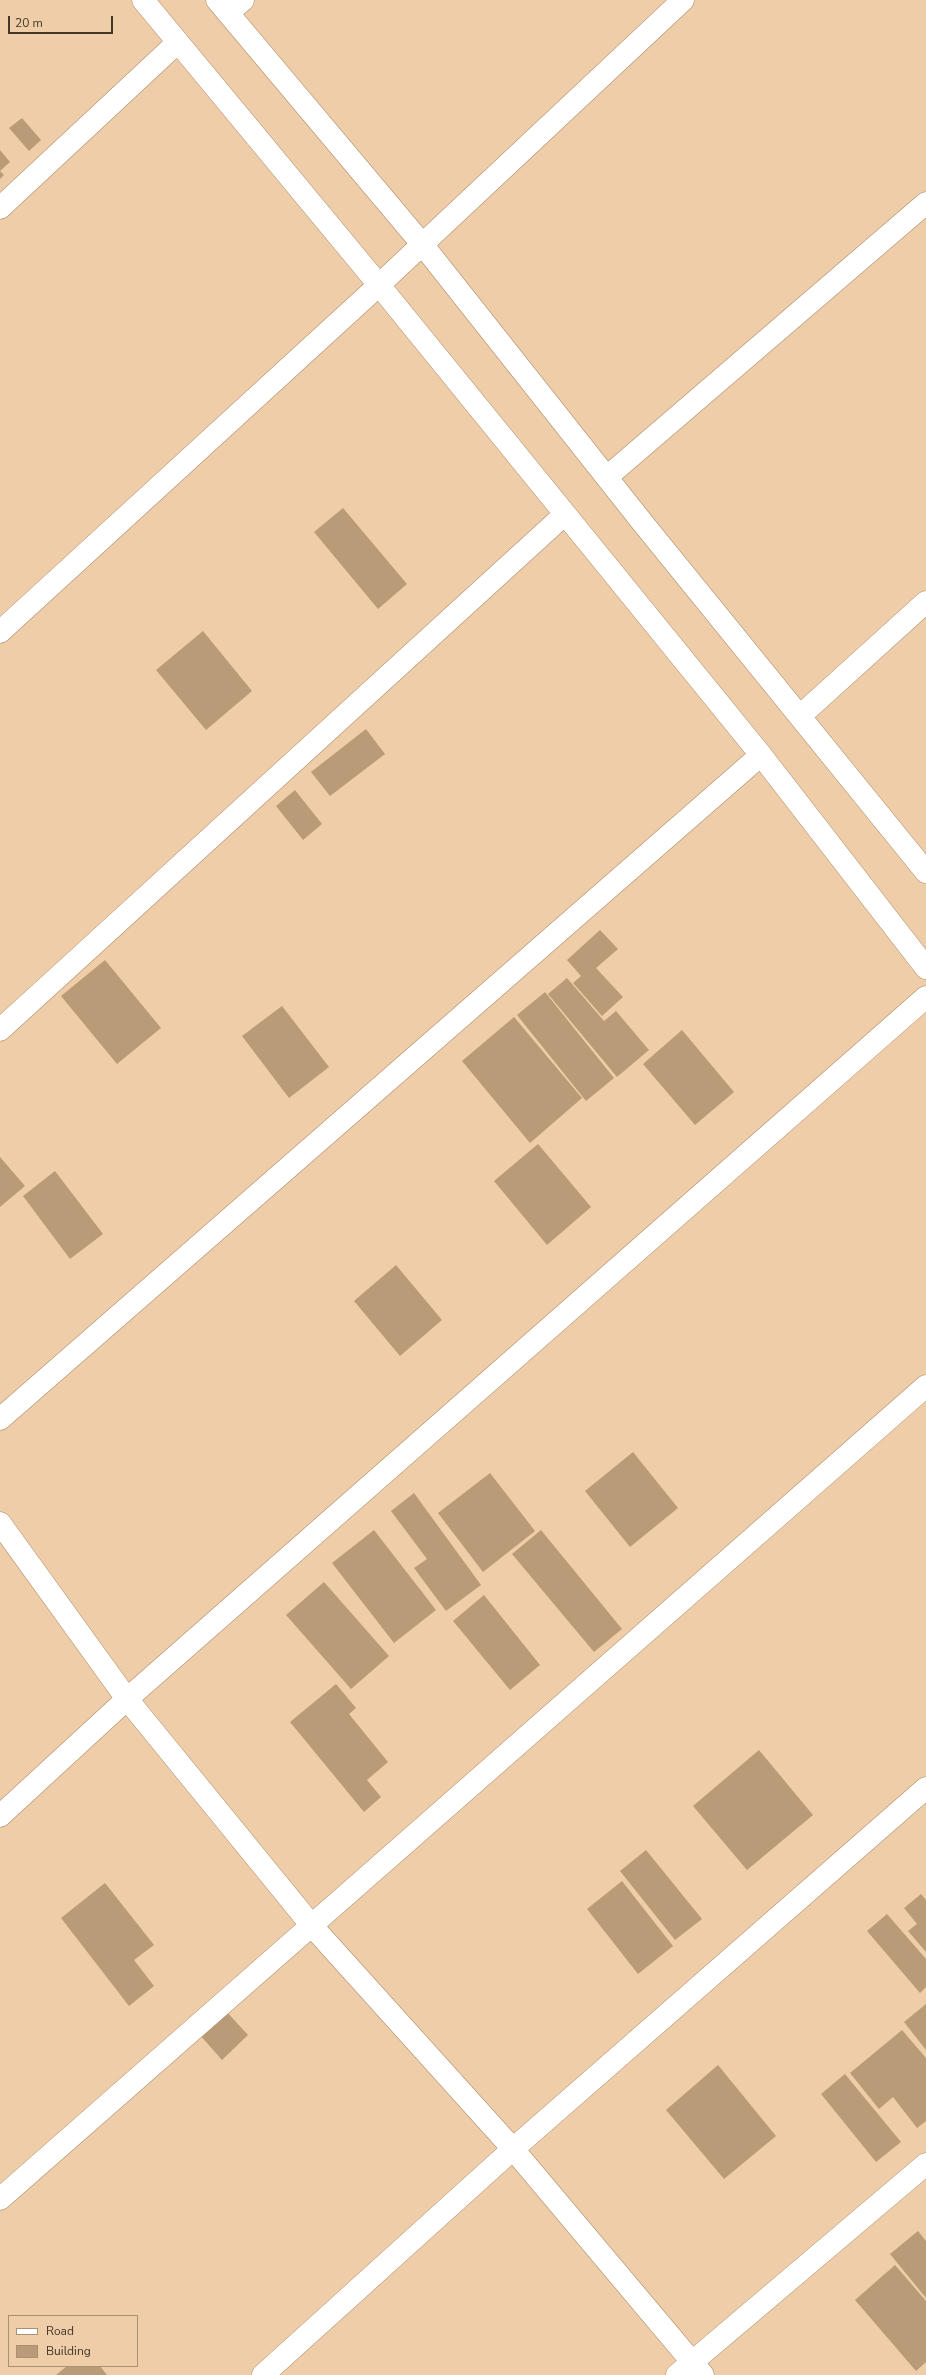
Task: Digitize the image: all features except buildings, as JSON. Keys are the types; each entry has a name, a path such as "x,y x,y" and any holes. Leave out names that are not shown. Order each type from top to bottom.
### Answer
{"street":[{"path":"143,0 379,285 564,515 761,755 926,968"},
{"path":"0,632 379,285 683,0"},
{"path":"229,4 607,477 926,872"},
{"path":"0,208 178,42"},
{"path":"607,477 926,203"},
{"path":"0,1030 564,515"},
{"path":"800,716 926,602"},
{"path":"0,1419 761,755"},
{"path":"0,1816 127,1699 926,997"},
{"path":"0,2199 926,1386"},
{"path":"0,1523 127,1699 312,1926 513,2149 690,2371 926,2164"},
{"path":"263,2375 513,2149 926,1788"}]}
